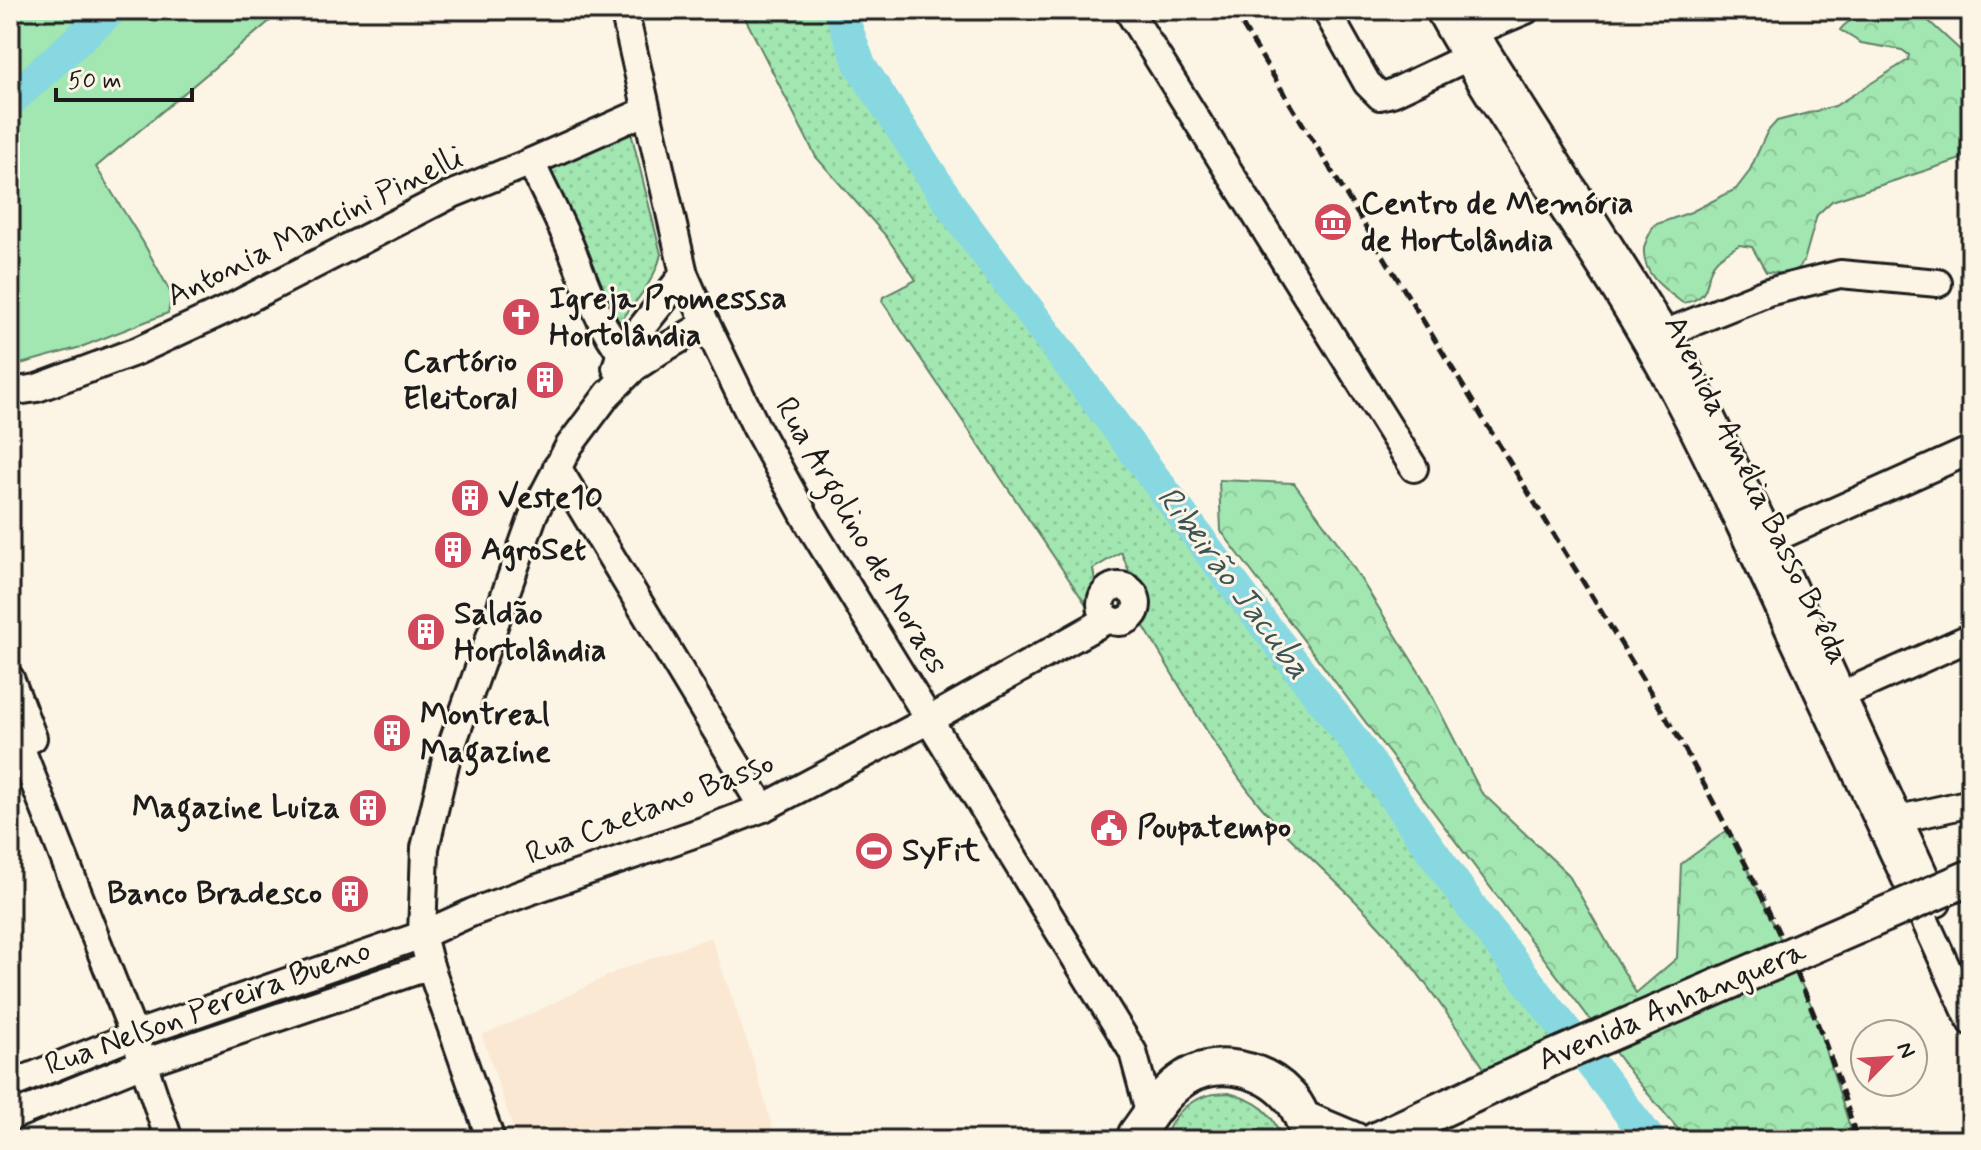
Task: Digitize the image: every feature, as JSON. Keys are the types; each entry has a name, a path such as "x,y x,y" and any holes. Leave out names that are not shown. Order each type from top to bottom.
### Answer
{"main road":[{"name":"Avenida Anhanguera","path":"1376,1140 1546,1061 1971,877"},
{"path":"1136,1132 1166,1093 1187,1077 1212,1068 1240,1069 1267,1078 1289,1095 1306,1130 1354,1140"}],"street":[{"name":"Rua Argolino de Moraes","path":"624,10 684,274 706,324 756,427 811,527 1135,1056 1136,1132"},
{"path":"1128,10 1414,468"},
{"path":"1326,10 1367,83 1380,96 1392,93 1473,37 1526,10"},
{"name":"Avenida Amélia Basso Brêda","path":"1439,10 1473,37 1666,333 1706,405 1761,544 1833,698 1971,1022"},
{"name":"Avenida Amélia Basso Brêda","path":"1473,37 1761,544"},
{"name":"Antonia Mancini Pinelli","path":"10,392 37,388 137,351 234,306 450,195 646,111"},
{"path":"531,162 607,335 627,362"},
{"path":"491,1140 422,935 425,848 445,764 534,513 569,446 608,394 684,274"},
{"path":"1666,333 1768,292 1840,274 1938,283"},
{"path":"627,362 661,350 706,324"},
{"path":"1761,544 1971,450"},
{"path":"557,467 763,808"},
{"name":"Rua Caetano Basso","path":"422,935 473,912 763,808 929,720 1108,619"},
{"path":"1833,698 1971,637"},
{"path":"10,678 140,1033 143,1063 169,1140"},
{"name":"Avenida Amélia Basso Brêda","path":"1833,698 1899,819 1971,977"},
{"path":"10,721 140,1033"},
{"path":"1899,819 1971,803"},
{"name":"Rua Nelson Pereira Bueno","path":"10,1085 140,1033 422,935"},
{"name":"Rua Nelson Pereira Bueno","path":"10,1117 143,1063 430,966"},
{"path":"1135,1056 1172,1072 1212,1068"}],"shaded area":[{"path":"711,937 753,1059 776,1140 517,1140 482,1035 617,971"}],"green space":[{"path":"10,10 283,10 96,167 172,295 168,313 81,347 10,367"},
{"path":"744,10 831,10 855,75 881,123 922,184 1568,1042 1490,1077 1400,951 1366,912 1271,818 1242,783 1140,620 1141,599 1121,552 1093,569 1095,581 1087,606 882,301 883,297 916,280 886,236 816,157 745,18"},
{"path":"1888,10 1920,13 1960,50 1971,54 1971,153 1832,201 1817,215 1804,261 1793,274 1766,272 1752,247 1739,245 1712,266 1700,296 1683,303 1650,274 1644,258 1644,248 1654,225 1691,212 1736,189 1749,172 1767,132 1777,121 1835,106 1908,60 1909,55 1902,50 1861,43 1840,30 1855,18"},
{"path":"628,120 661,254 649,283 616,327 546,159"},
{"path":"1219,480 1294,483 1338,543 1424,680 1481,792 1568,874 1636,993 1677,958 1681,864 1729,829 1814,1011 1854,1140 1687,1140 1633,1076 1221,531"},
{"path":"1229,1093 1248,1100 1269,1114 1282,1140 1165,1140 1175,1117 1187,1106 1201,1097"}],"waterway":[{"path":"10,101 111,10"},
{"name":"Ribeirão Jacuba","path":"840,10 860,65 956,213 1353,739 1480,919 1650,1140"}],"railway":[{"path":"1233,10 1678,737 1730,834 1802,984 1841,1087 1857,1140"}],"place":[{"name":"Centro de Memória de Hortolândia","path":"1333,222"},
{"name":"Igreja Promesssa Hortolândia","path":"521,317"},
{"name":"Cartório Eleitoral","path":"545,380"},
{"name":"Veste10","path":"470,498"},
{"name":"AgroSet","path":"453,550"},
{"name":"Saldão Hortolândia","path":"426,632"},
{"name":"Montreal Magazine","path":"392,733"},
{"name":"Magazine Luiza","path":"368,808"},
{"name":"Poupatempo","path":"1109,828"},
{"name":"SyFit","path":"874,851"},
{"name":"Banco Bradesco","path":"350,894"}]}
